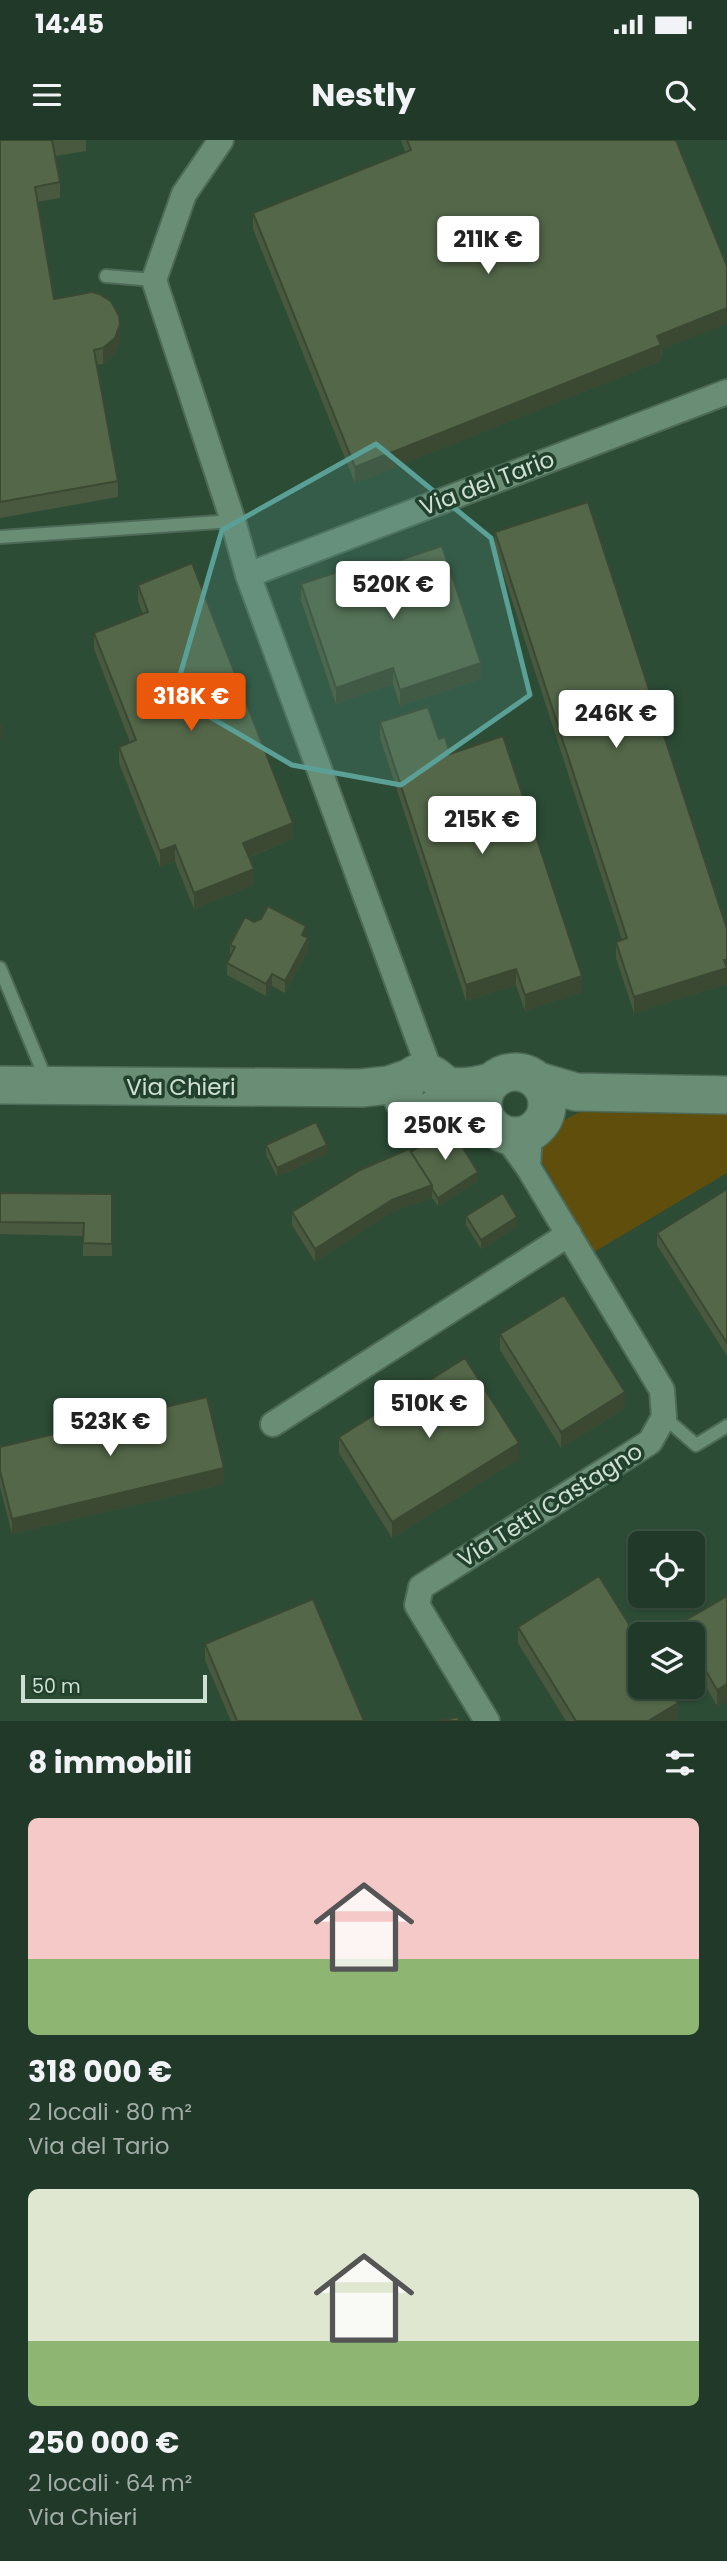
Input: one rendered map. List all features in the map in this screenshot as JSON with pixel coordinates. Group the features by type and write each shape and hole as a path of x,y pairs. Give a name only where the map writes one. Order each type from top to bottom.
{"main road":[{"name":"Via Chieri","path":"0,1085 361,1088 419,1077 448,1086 470,1088 525,1114 727,1095"}],"street":[{"path":"221,140 184,194 155,280 233,520 248,575 419,1077"},
{"name":"Via del Tario","path":"248,575 727,392"},
{"path":"525,1114 569,1234 662,1390 664,1417"},
{"path":"274,1424 569,1234"},
{"name":"Via Tetti Castagno","path":"487,1721 417,1605 421,1587 650,1442 664,1417"}],"lane":[{"path":"106,276 155,280"},
{"path":"0,537 233,520"},
{"path":"0,968 48,1086"},
{"path":"664,1417 696,1445 727,1426"}],"highlighted area":[{"path":"376,444 491,538 530,695 401,785 292,765 174,696 222,530"}],"shaded area":[{"path":"580,1112 727,1114 727,1173 594,1252 541,1160 538,1142 552,1126"}],"building":[{"path":"0,140 52,140 60,182 35,187 54,299 92,292 99,294 111,301 120,324 115,338 103,348 94,350 118,481 0,502"},
{"path":"407,140 676,140 727,266 727,308 657,336 661,345 355,467 253,213 411,150"},
{"path":"588,502 727,929 727,960 724,960 727,968 634,997 616,942 627,938 495,532"},
{"path":"442,546 481,663 400,690 393,668 336,688 301,584 352,567 355,575"},
{"path":"192,563 293,823 243,843 254,869 194,893 175,845 160,851 119,747 136,740 94,633 148,612 138,585"},
{"path":"428,707 439,739 445,737 450,754 503,736 582,976 525,995 516,969 466,985 380,722"},
{"path":"268,906 306,926 302,935 308,938 285,981 272,974 266,984 227,963 235,947 230,945 245,917 254,922 261,919"},
{"path":"316,1122 327,1145 277,1168 266,1145"},
{"path":"450,1127 478,1172 438,1198 411,1152"},
{"path":"409,1149 432,1185 392,1200 315,1249 292,1212 360,1170"},
{"path":"727,1189 727,1343 657,1233"},
{"path":"0,1193 112,1194 112,1244 83,1243 84,1223 0,1222"},
{"path":"503,1193 517,1217 481,1240 466,1216"},
{"path":"564,1295 625,1392 561,1432 500,1334"},
{"path":"465,1358 519,1443 392,1522 339,1437"},
{"path":"207,1397 224,1468 12,1519 0,1471 0,1447"},
{"path":"599,1576 628,1623 628,1699 676,1699 678,1703 648,1721 576,1721 518,1627"},
{"path":"727,1596 727,1684 717,1690 705,1669 705,1622 682,1622"},
{"path":"313,1599 364,1721 237,1721 205,1644"},
{"path":"458,1717 459,1721 439,1721"}]}
